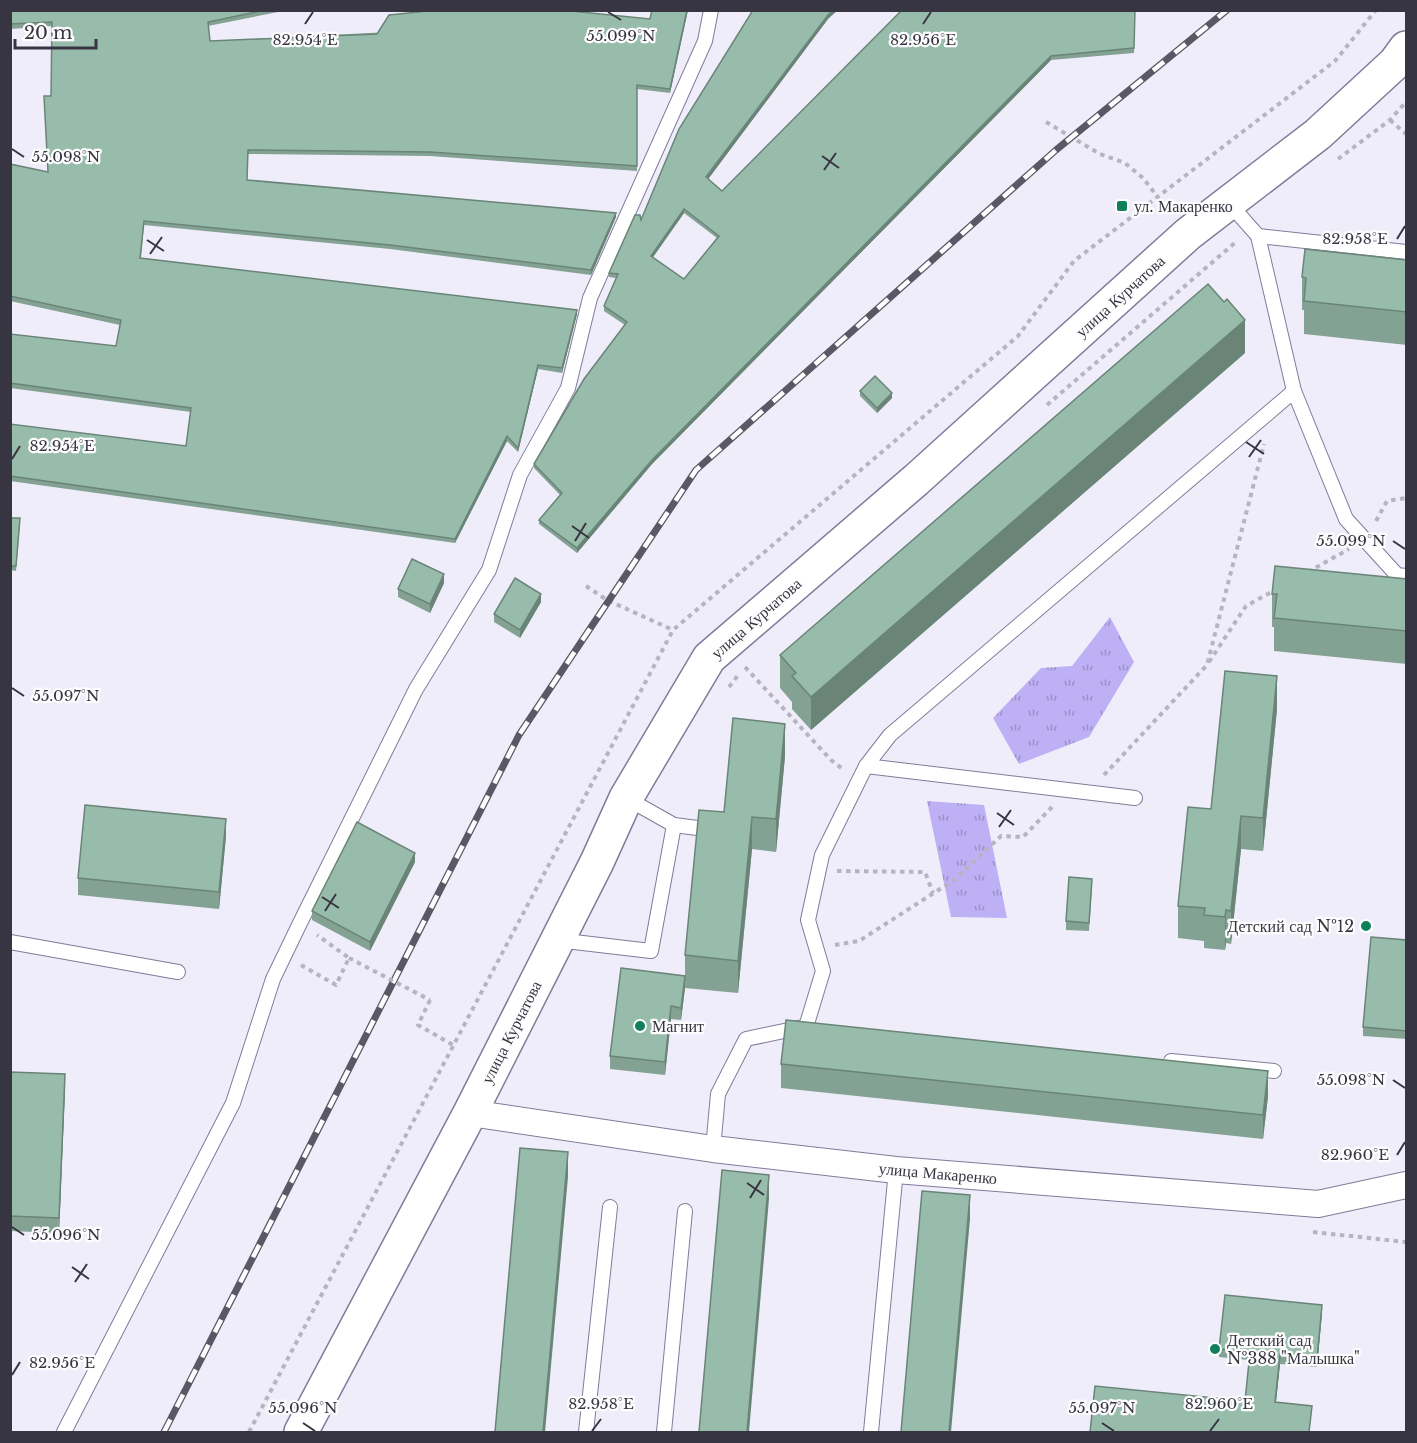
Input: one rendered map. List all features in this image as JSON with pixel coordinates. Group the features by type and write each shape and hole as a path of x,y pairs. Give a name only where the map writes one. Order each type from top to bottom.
{"main road":[{"name":"улица Курчатова","path":"301,1432 470,1113 626,798 709,658 916,480 1188,234 1318,134 1395,63 1407,48"}],"street":[{"name":"улица Макаренко","path":"470,1113 713,1149 896,1170 1318,1204 1407,1185"}],"lane":[{"path":"64,1432 233,1103 273,979 300,923 416,689 489,570 520,476 568,388 590,298 705,41 711,10"},
{"path":"1229,203 1254,232 1294,392 1346,519 1397,576 1407,576"},
{"path":"1254,232 1407,252"},
{"path":"713,1149 718,1094 746,1039 811,1027 823,971 808,920 822,855 866,766 893,730 1294,392"},
{"path":"866,766 1135,798"},
{"path":"626,798 674,825 713,830"},
{"path":"557,940 651,951 674,825"},
{"path":"10,942 178,972"},
{"path":"1159,1060 1274,1071"},
{"path":"871,1432 896,1170"},
{"path":"586,1432 609,1207"},
{"path":"664,1432 685,1210"}],"path":[{"path":"1046,122 1100,154 1125,163 1143,178 1156,196 1335,62 1376,10"},
{"path":"1334,162 1390,120 1407,102"},
{"path":"1390,120 1407,134"},
{"path":"1042,410 1254,232"},
{"path":"1207,665 1272,410"},
{"path":"1306,573 1365,540 1387,501 1407,498"},
{"path":"586,586 607,600 673,630"},
{"path":"1090,792 1207,665 1246,606 1276,590"},
{"path":"726,691 752,660"},
{"path":"745,667 831,760 858,781"},
{"path":"816,948 859,941 954,880 1001,836 1023,837 1069,789"},
{"path":"818,871 924,872 933,893"},
{"path":"300,923 349,958 430,1000 418,1025 453,1045"},
{"path":"284,956 336,985 349,958"}],"green space":[{"path":"1110,617 1134,662 1089,737 1019,764 993,718 1041,668 1072,666"},
{"path":"927,801 984,805 1007,918 951,917"}],"building":[{"path":"10,10 265,10 208,22 210,41 377,34 389,15 438,10 561,10 650,19 652,10 687,10 670,89 637,85 637,166 430,152 248,150 247,180 616,213 591,270 390,245 144,221 140,258 577,310 562,368 538,365 518,448 507,436 455,539 10,476 10,424 186,446 191,408 10,383 10,334 116,346 121,320 10,296 10,164 48,172 44,96 51,96 52,22 10,24"},
{"path":"753,10 833,10 706,177 722,191 902,10 1135,10 1134,48 1051,56 652,460 577,548 539,520 562,493 534,464 584,379 627,322 604,306 618,274 609,273 635,215 640,215 641,220 679,129","holes":["684,209 719,236 684,279 651,256"]},
{"path":"1305,249 1407,260 1407,312 1304,301 1306,278 1302,277"},
{"path":"1208,284 1224,302 1227,299 1245,320 811,697 792,676 796,673 780,655"},
{"path":"875,376 892,393 877,408 860,391"},
{"path":"10,518 20,518 16,566 10,566"},
{"path":"412,559 444,574 430,604 398,589"},
{"path":"1275,566 1407,579 1407,631 1274,618 1277,594 1272,594"},
{"path":"515,578 541,594 520,630 494,614"},
{"path":"1225,671 1277,676 1263,818 1241,816 1231,911 1226,910 1225,917 1204,915 1205,908 1178,906 1188,807 1211,809"},
{"path":"733,718 785,724 776,819 752,817 738,961 685,955 699,810 724,812"},
{"path":"85,805 226,819 219,892 78,878"},
{"path":"357,822 415,853 370,942 312,911"},
{"path":"1069,877 1092,879 1089,923 1066,921"},
{"path":"1371,937 1407,940 1407,1031 1363,1027"},
{"path":"621,968 685,976 681,1008 671,1006 665,1062 610,1056"},
{"path":"786,1020 1268,1071 1263,1115 781,1064"},
{"path":"10,1072 65,1074 59,1218 10,1216"},
{"path":"520,1148 568,1152 543,1432 495,1432"},
{"path":"722,1170 769,1175 747,1432 699,1432"},
{"path":"922,1191 970,1195 949,1432 901,1432"},
{"path":"1225,1295 1322,1305 1317,1359 1280,1355 1275,1402 1312,1406 1309,1432 1090,1432 1095,1386 1245,1401 1250,1352 1219,1349"}],"railway":[{"path":"164,1432 519,735 696,470 1056,150 1227,10"}],"place":[{"name":"ул. Макаренко","path":"1122,206"},
{"name":"Детский сад №12","path":"1366,926"},
{"name":"Магнит","path":"640,1026"},
{"name":"Детский сад №388 \"Малышка\"","path":"1215,1349"}]}
